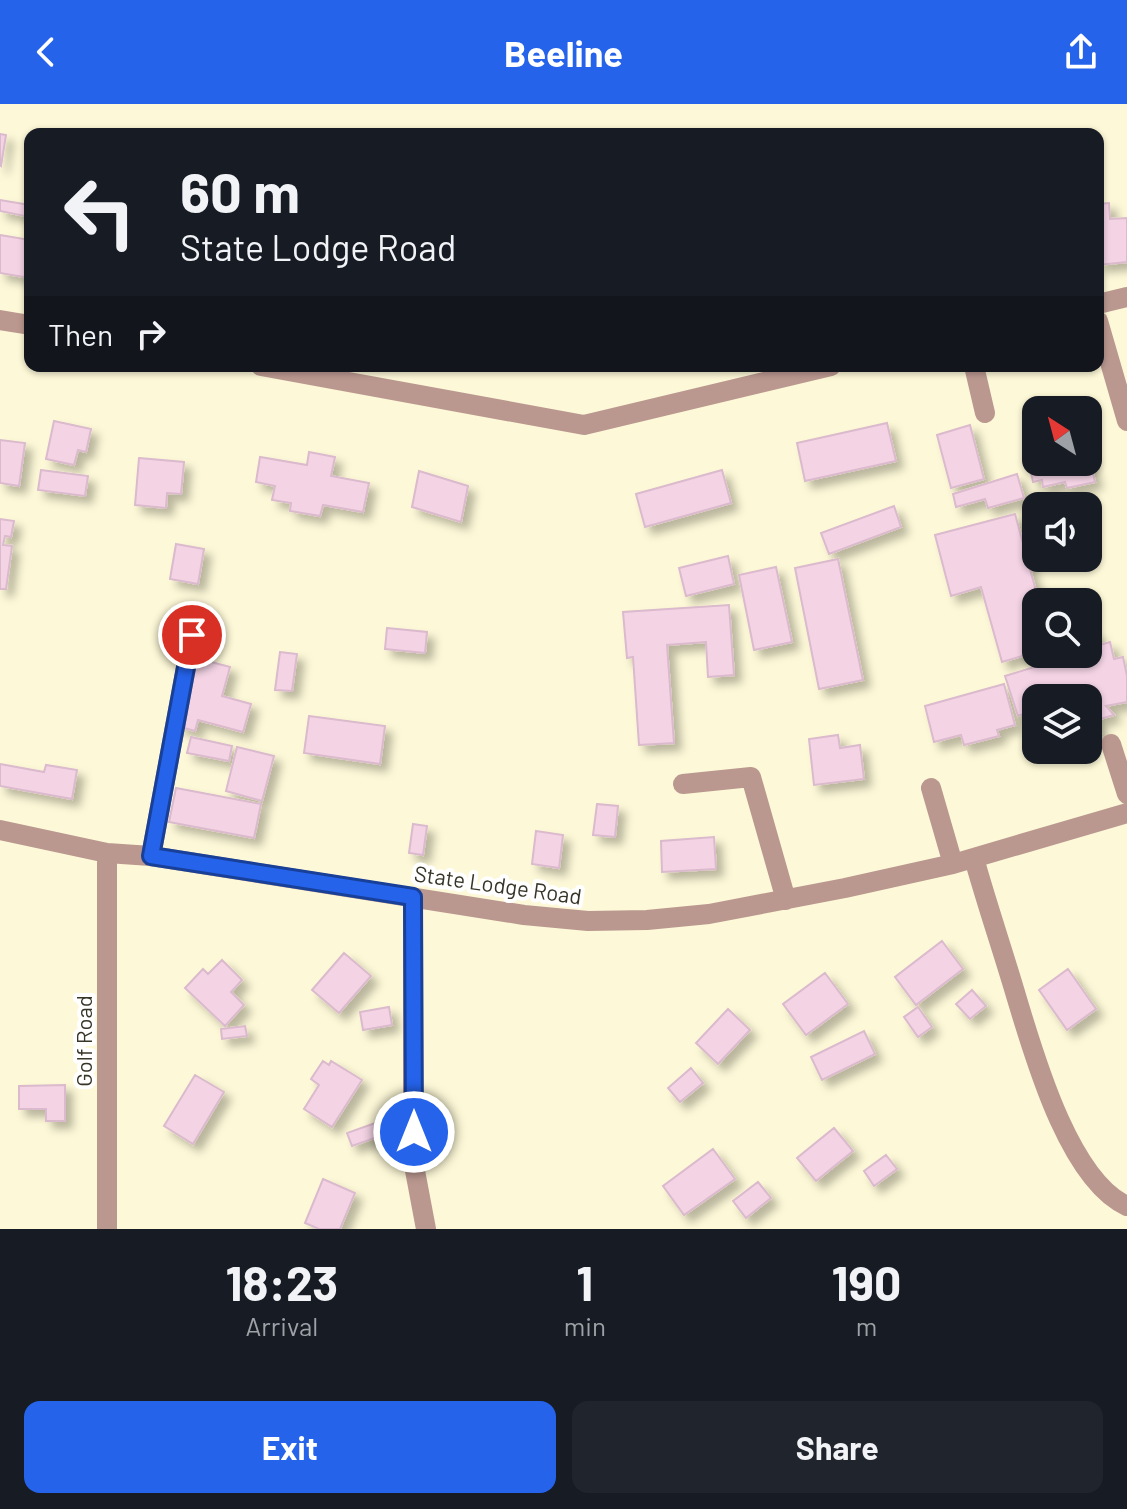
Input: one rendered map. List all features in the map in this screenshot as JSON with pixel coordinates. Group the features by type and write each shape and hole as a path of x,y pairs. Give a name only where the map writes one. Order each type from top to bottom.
{"street":[{"path":"1104,303 1127,297"},
{"path":"0,320 24,324"},
{"path":"1104,342 1127,421"},
{"path":"294,372 584,425 806,372"},
{"path":"975,372 985,413"},
{"path":"151,856 192,635"},
{"path":"1111,744 1127,794"},
{"path":"683,784 751,777 786,900"},
{"path":"931,788 953,864"},
{"name":"State Lodge Road","path":"0,830 107,853 151,856 524,915 588,921 709,914 786,900 953,864 1127,813"},
{"name":"Golf Road","path":"107,853 107,1229"},
{"path":"974,858 1028,1042 1054,1109 1068,1138 1101,1185 1127,1206"},
{"path":"413,897 413,1160 426,1229"}],"building":[{"path":"0,134 6,135 1,166 0,165"},
{"path":"0,200 24,204 24,216 0,211"},
{"path":"1104,203 1109,203 1110,219 1127,218 1127,262 1104,264"},
{"path":"0,235 24,239 24,277 0,273"},
{"path":"54,421 91,429 86,452 78,450 74,465 46,459"},
{"path":"887,423 896,461 805,481 797,443"},
{"path":"970,425 984,479 951,488 937,435"},
{"path":"0,440 25,443 19,486 0,483"},
{"path":"309,452 335,457 331,476 369,483 363,512 323,505 320,516 290,511 291,503 272,500 275,486 256,482 260,457 307,465"},
{"path":"139,458 184,462 181,494 167,493 166,508 135,505"},
{"path":"41,470 88,476 85,496 38,490"},
{"path":"722,470 731,503 645,527 636,494"},
{"path":"419,471 468,486 461,522 412,507"},
{"path":"1017,474 1022,492 1022,499 988,508 985,499 956,507 953,494"},
{"path":"1032,476 1094,476 1095,482 1067,488 1065,482 1043,487 1042,480 1033,482"},
{"path":"894,506 901,527 829,554 821,533"},
{"path":"1015,514 1022,540 1022,572 1031,572 1035,588 1022,588 1022,656 1002,662 981,587 951,596 935,535"},
{"path":"0,519 14,521 11,537 5,536 3,545 12,546 6,589 0,589"},
{"path":"176,544 204,549 198,584 170,579"},
{"path":"728,556 734,584 686,596 679,568"},
{"path":"838,559 863,680 819,689 795,568"},
{"path":"776,567 792,642 754,650 739,575"},
{"path":"729,605 734,675 708,677 706,642 667,645 674,743 639,745 633,657 627,658 623,612"},
{"path":"387,628 427,632 425,653 385,649"},
{"path":"1110,642 1114,659 1123,657 1127,702 1106,706 1114,715 1102,719 1102,684 1022,684 1022,715 1018,716 1005,676 1031,668 1102,668 1102,644"},
{"path":"280,652 297,654 292,691 275,690"},
{"path":"196,658 230,667 222,696 251,704 243,732 198,720 195,731 177,726"},
{"path":"1004,684 1015,725 997,730 999,736 964,745 961,735 934,742 925,706"},
{"path":"309,716 385,726 380,764 304,753"},
{"path":"838,735 840,748 860,745 864,779 814,785 809,739"},
{"path":"191,737 232,746 229,761 187,753"},
{"path":"237,747 274,756 262,801 226,791"},
{"path":"0,764 44,772 46,765 77,770 72,799 0,786"},
{"path":"176,788 261,804 254,838 169,822"},
{"path":"597,804 618,806 615,837 593,835"},
{"path":"413,824 427,826 423,855 409,853"},
{"path":"536,831 563,835 559,868 532,864"},
{"path":"714,837 716,869 662,872 661,841"},
{"path":"942,941 963,969 916,1005 895,977"},
{"path":"344,953 371,976 339,1013 312,990"},
{"path":"222,960 242,980 231,992 244,1005 225,1026 185,988 203,969 208,974"},
{"path":"1068,969 1096,1009 1067,1030 1039,990"},
{"path":"825,973 848,1004 806,1035 783,1004"},
{"path":"972,990 986,1006 970,1019 956,1004"},
{"path":"389,1007 392,1025 363,1030 360,1012"},
{"path":"918,1007 932,1027 918,1037 904,1017"},
{"path":"728,1009 750,1030 718,1064 696,1043"},
{"path":"245,1026 247,1036 222,1039 221,1029"},
{"path":"864,1031 875,1054 822,1080 811,1057"},
{"path":"323,1061 329,1065 331,1061 362,1080 332,1127 304,1109 319,1085 311,1079"},
{"path":"691,1068 703,1083 680,1102 668,1088"},
{"path":"195,1075 224,1092 193,1144 164,1126"},
{"path":"65,1085 65,1121 46,1121 46,1109 19,1109 19,1086"},
{"path":"378,1122 383,1135 352,1146 347,1133"},
{"path":"834,1128 853,1151 816,1181 797,1158"},
{"path":"713,1149 735,1179 684,1215 663,1186"},
{"path":"886,1155 897,1169 874,1186 864,1171"},
{"path":"323,1179 355,1193 340,1229 319,1229 305,1223"},
{"path":"758,1182 771,1198 746,1218 733,1201"}],"route":[{"path":"192,635 151,856 413,897 414,1132"}]}
